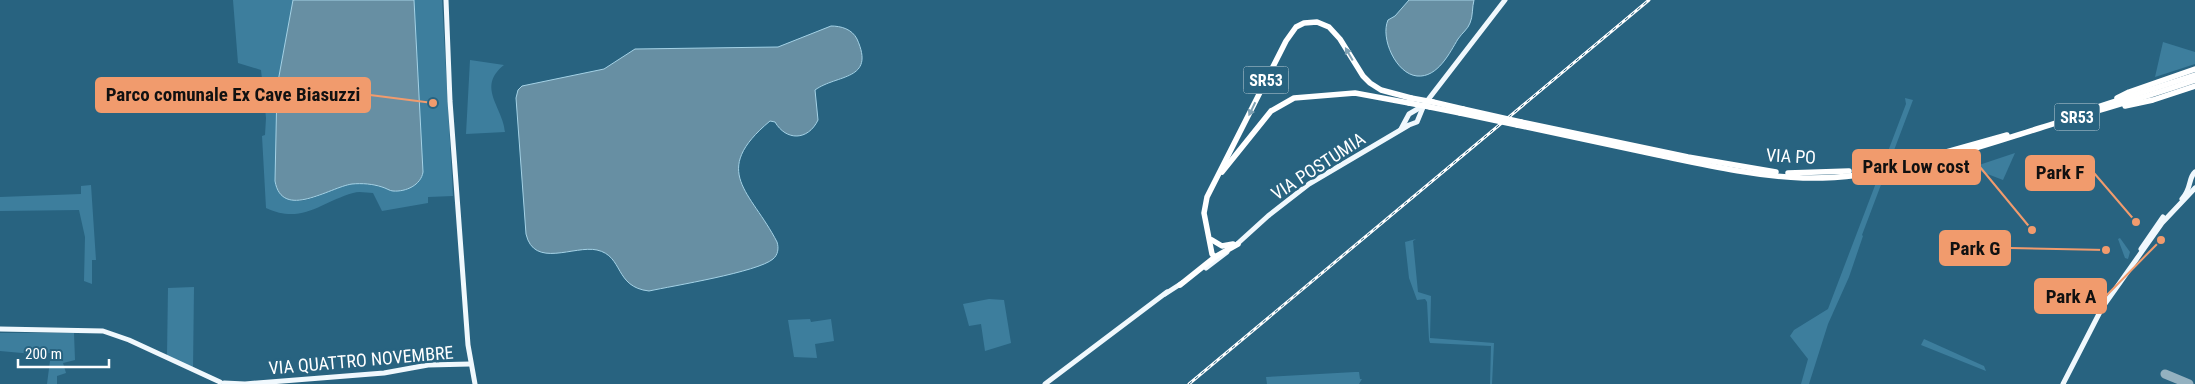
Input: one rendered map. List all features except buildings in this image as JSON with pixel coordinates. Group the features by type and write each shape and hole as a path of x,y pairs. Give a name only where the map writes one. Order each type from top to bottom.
{"highway":[{"name":"VIA PO","path":"1211,242 1204,213 1210,190 1283,47 1296,28 1311,22 1322,23 1329,27 1340,39 1363,76 1381,90 1410,100 1519,124 1725,164 1784,172 1823,173 1853,171 1908,163 2195,80"},
{"path":"2104,107 2129,92 2195,69"},
{"name":"VIA PO","path":"2104,107 2195,75"},
{"path":"2104,107 2153,100 2195,86"},
{"name":"VIA PO","path":"1211,242 1206,212 1212,189 1220,174 1277,106 1294,98 1349,92 1410,100"},
{"path":"1197,270 1207,259 1211,242 1220,246 1235,244"},
{"name":"SR53","path":"1211,242 1212,254 1215,257"},
{"path":"1180,285 1215,257 1235,244"}],"main road":[{"path":"446,0 450,101 470,364 475,384"},
{"path":"1407,117 1408,121 1412,124 1417,122 1505,0"},
{"path":"1399,132 1412,112 1429,105"},
{"path":"1412,112 1419,117"},
{"name":"VIA POSTUMIA","path":"1165,294 1235,244 1316,180 1412,124"},
{"path":"2063,384 2096,318 2140,254 2142,245 2159,221 2194,185 2191,175 2195,172"},
{"name":"VIA POSTUMIA","path":"1046,384 1215,257"},
{"name":"VIA QUATTRO NOVEMBRE","path":"0,329 103,331 129,340 222,383 255,383 384,373 428,365 470,364"}],"shaded area":[{"path":"233,0 293,0 277,87 275,181 281,195 289,200 298,201 307,200 351,184 373,185 393,191 422,176 414,0 442,0 453,196 428,197 428,203 382,211 373,193 360,192 301,213 279,213 266,208 262,136 265,135 266,118 261,70 238,63"},
{"path":"293,0 414,0 423,172 422,177 412,187 393,191 371,184 352,184 308,199 297,200 287,199 279,193 275,181 277,87"},
{"path":"1409,0 1474,0 1472,18 1468,27 1437,69 1424,76 1409,74 1402,69 1392,54 1386,36 1388,20 1395,16"},
{"path":"831,26 846,29 857,39 862,53 862,62 858,69 815,90 818,120 809,132 797,136 791,135 785,133 775,122 770,121 752,139 742,154 739,168 741,182 747,195 777,242 778,251 773,259 751,269 733,274 649,291 630,284 624,278 612,258 606,253 588,249 546,253 537,251 530,245 526,234 516,98 518,90 522,86 604,69 635,49 778,47"},
{"path":"2163,42 2195,52 2195,64 2155,77"},
{"path":"470,60 504,65 496,73 491,89 505,132 466,134"},
{"path":"1905,98 1913,100 1862,235 1849,277 1828,324 1809,384 1801,384 1808,359 1790,336 1794,330 1828,309 1906,104"},
{"path":"2015,153 2003,180 1972,168 1973,167"},
{"path":"91,185 96,260 92,260 92,284 84,281 85,237 79,210 0,211 0,197 81,194 81,186"},
{"path":"2120,238 2130,252 2128,259 2125,258 2118,239"},
{"path":"1416,239 1413,241 1418,292 1431,296 1430,338 1494,343 1492,384 1490,384 1491,346 1430,343 1427,302 1425,299 1417,300 1409,278 1405,242"},
{"path":"194,287 193,368 167,356 168,288"},
{"path":"989,299 1004,300 1011,343 985,351 981,324 969,326 963,304"},
{"path":"810,319 811,322 831,319 834,341 815,344 817,358 794,357 788,320"},
{"path":"0,333 74,333 75,360 63,363 66,373 57,376 57,384 47,384 51,353 33,354 0,351"},
{"path":"1924,339 1984,366 1986,371 1921,345"},
{"path":"1359,372 1360,379 1362,379 1359,384 1267,384 1266,377"}],"taxiway":[{"path":"2165,374 2189,384"}],"railway":[{"path":"1189,384 1649,0"}],"place":[{"name":"Parco comunale Ex Cave Biasuzzi","path":"433,103"},
{"name":"Park F","path":"2136,222"},
{"name":"Park Low cost","path":"2032,230"},
{"name":"Park A","path":"2161,240"},
{"name":"Park G","path":"2106,250"}]}
